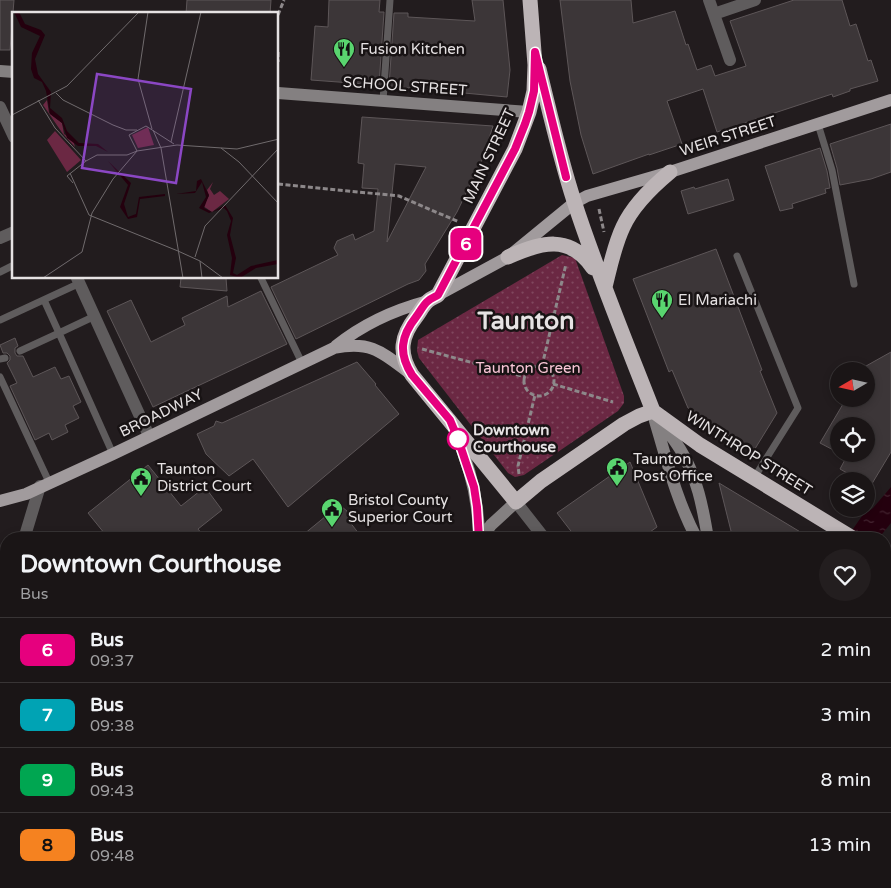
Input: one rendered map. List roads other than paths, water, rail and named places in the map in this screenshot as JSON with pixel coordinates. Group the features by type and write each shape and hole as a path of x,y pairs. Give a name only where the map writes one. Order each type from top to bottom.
{"highway":[{"name":"MAIN STREET","path":"433,298 473,229 515,149 529,112 535,78 535,52 530,0"},
{"name":"MAIN STREET","path":"535,52 574,203"},
{"path":"529,112 536,116 547,128 563,161"},
{"path":"605,287 618,240 627,220 646,194 670,172"},
{"path":"433,298 410,325 404,336 402,349 404,362 412,375 516,502 541,481 624,424 652,411 574,203"},
{"path":"508,257 528,248 538,246 557,244 571,247 584,256 605,287"},
{"name":"WINTHROP STREET","path":"652,411 700,445 843,532"}],"main road":[{"name":"SCHOOL STREET","path":"279,93 529,112"},
{"name":"WEIR STREET","path":"574,203 587,196 670,172 891,100"},
{"path":"433,298 508,257 574,203"},
{"name":"BROADWAY","path":"0,501 26,494 44,484 113,454 334,348 365,325 411,305 433,298"},
{"name":"BROADWAY","path":"334,348 350,345 372,348 412,375"},
{"path":"652,411 675,490 694,532"},
{"path":"652,411 681,450 688,464 698,489 707,532"},
{"path":"450,420 474,487 479,532"},
{"path":"486,532 516,502"}],"street":[{"path":"709,0 730,60"},
{"path":"714,14 755,0"},
{"path":"0,107 12,133"},
{"path":"0,238 12,233"},
{"path":"79,280 150,436"},
{"path":"27,532 44,484"},
{"path":"516,502 540,532"}],"lane":[{"path":"383,101 390,0"},
{"path":"818,124 832,170 854,284"},
{"path":"737,256 798,408 754,478"},
{"path":"0,272 12,266"},
{"path":"262,279 302,363"},
{"path":"0,320 44,300 79,280"},
{"path":"44,300 113,454"},
{"path":"20,351 60,334 95,316"},
{"path":"0,376 44,484"}],"water":[{"path":"891,487 891,523 884,532 851,532 861,517 875,517 875,506"}],"place":[{"name":"Fusion Kitchen","path":"344,68"},
{"name":"El Mariachi","path":"662,319"},
{"name":"Downtown Courthouse","path":"458,439"},
{"name":"Taunton Post Office","path":"617,487"},
{"name":"Taunton District Court","path":"141,497"},
{"name":"Bristol County Superior Court","path":"332,528"}],"district":[{"name":"Taunton","path":"526,320"}],"park label":[{"name":"Taunton Green","path":"528,368"}]}
